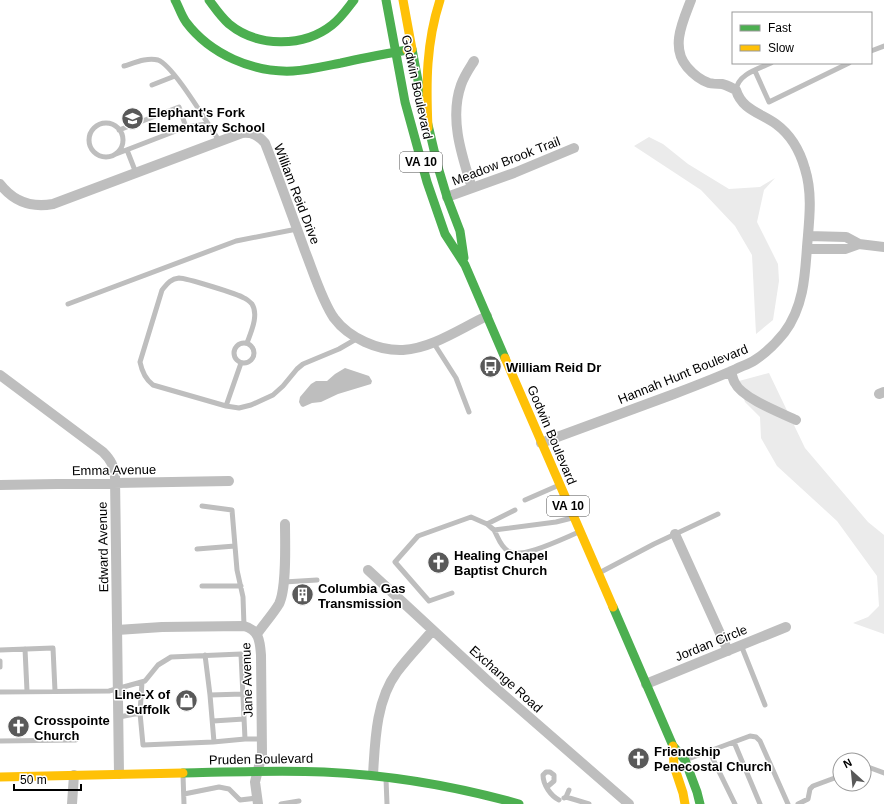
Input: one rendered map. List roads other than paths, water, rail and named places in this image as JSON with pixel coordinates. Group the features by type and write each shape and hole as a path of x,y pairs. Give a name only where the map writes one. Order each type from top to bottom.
{"main road":[{"path":"175,0 187,24 200,37 224,55 249,65 280,71 304,70 412,49"},
{"path":"209,0 226,22 243,33 269,41 282,42 307,38 320,33 343,15 354,0"},
{"name":"Godwin Boulevard","path":"386,0 405,102 426,182 445,234 465,265 673,746 685,760 700,804"},
{"name":"Godwin Boulevard","path":"403,0 428,128 447,197 460,231 465,265"},
{"path":"428,128 426,79 427,49 440,0"},
{"name":"Godwin Boulevard","path":"673,746 674,766 685,804"},
{"name":"VA 10","path":"685,760 694,771 709,804"},
{"name":"Pruden Boulevard","path":"0,777 219,772 334,772 386,776 439,785 519,804"}],"street":[{"path":"690,0 680,31 678,49 683,63 696,76 708,82 722,84 736,90"},
{"path":"472,188 462,155 458,135 456,110 461,85 474,61"},
{"name":"Hannah Hunt Boulevard","path":"541,443 706,382 754,361 765,353 784,333 793,319 803,291 806,274 810,200 806,169 794,143 785,132 776,124 751,111 744,104 736,90"},
{"name":"William Reid Drive","path":"0,184 12,196 21,202 43,206 53,204 137,174 242,133 248,133 260,138 265,143 328,307 334,318 342,327 358,338 374,345 388,349 404,350 433,342 487,316"},
{"name":"Meadow Brook Trail","path":"447,197 514,173 574,148"},
{"path":"808,236 846,237 858,244 884,247"},
{"path":"807,249 845,249 858,244"},
{"path":"731,371 735,384 742,392 759,403 796,420"},
{"name":"Edward Avenue","path":"0,375 103,452 114,466 119,689 119,774"},
{"name":"Emma Avenue","path":"0,485 229,481"},
{"name":"Jane Avenue","path":"257,801 254,782 261,763 262,739 261,655 260,642 257,634 279,604 282,595 284,582 285,524"},
{"path":"675,534 728,651"},
{"name":"Exchange Road","path":"368,570 490,683 629,804"},
{"path":"117,630 170,627 244,626 253,630 257,634"},
{"name":"Jordan Circle","path":"646,684 786,627"},
{"path":"373,775 375,748 384,697 397,672 433,630"},
{"path":"72,804 74,775"}],"lane":[{"path":"872,51 883,46"},
{"path":"124,66 149,59 159,60 170,69 220,142"},
{"path":"736,90 740,79 769,64"},
{"path":"755,71 770,102 847,64"},
{"path":"152,85 175,76"},
{"path":"119,130 179,108 186,127"},
{"path":"116,154 120,150 123,140 119,130 111,124 100,124 92,131 89,141 92,151 96,155 106,158 186,127 207,124"},
{"path":"127,150 137,174"},
{"path":"68,304 236,241 297,228"},
{"path":"247,343 254,322 255,312 251,304 244,298 190,280 179,278 170,281 162,290 140,362 141,370 147,380 153,385 226,406 239,408 251,405 273,395 303,364 339,349 358,338"},
{"path":"433,342 456,378 469,412"},
{"path":"240,343 247,343 252,347 254,356 250,361 240,363 234,355 235,348 240,343"},
{"path":"226,406 240,363"},
{"path":"525,500 559,485"},
{"path":"202,506 232,510 237,570 243,597 244,626"},
{"path":"487,524 515,510"},
{"path":"598,574 675,534 718,514"},
{"path":"452,593 429,601 395,562 418,536 471,516 487,524 494,530 502,545 507,550 512,553 521,554 530,552 580,532"},
{"path":"494,530 556,522 574,518"},
{"path":"197,549 235,546"},
{"path":"284,582 316,580"},
{"path":"202,586 241,586"},
{"path":"741,645 765,705"},
{"path":"0,650 53,648 55,691"},
{"path":"25,649 27,691"},
{"path":"0,692 109,691 146,681 158,665 171,657 241,654 245,739"},
{"path":"205,655 214,742"},
{"path":"0,660 0,667"},
{"path":"142,682 140,713 143,745 262,739"},
{"path":"210,695 243,694"},
{"path":"119,716 140,713"},
{"path":"213,721 244,719"},
{"path":"685,760 750,736 756,737 760,741 788,804"},
{"path":"0,741 76,740"},
{"path":"734,742 760,804"},
{"path":"709,751 735,804"},
{"path":"872,768 884,773"},
{"path":"219,772 219,787"},
{"path":"182,773 184,804"},
{"path":"386,776 387,804"},
{"path":"798,804 808,799 810,789 813,786 832,779"},
{"path":"184,794 219,787 229,789 240,802 257,801"},
{"path":"547,787 553,797 559,802 566,797 569,790"},
{"path":"566,797 589,804"},
{"path":"281,804 299,801"}],"place":[{"name":"Elephant's Fork Elementary School","path":"133,119"},
{"name":"William Reid Dr","path":"491,367"},
{"name":"Healing Chapel Baptist Church","path":"439,562"},
{"name":"Columbia Gas Transmission","path":"303,595"},
{"name":"Line-X of Suffolk","path":"186,701"},
{"name":"Crosspointe Church","path":"19,727"},
{"name":"Friendship Penecostal Church","path":"639,758"}]}
